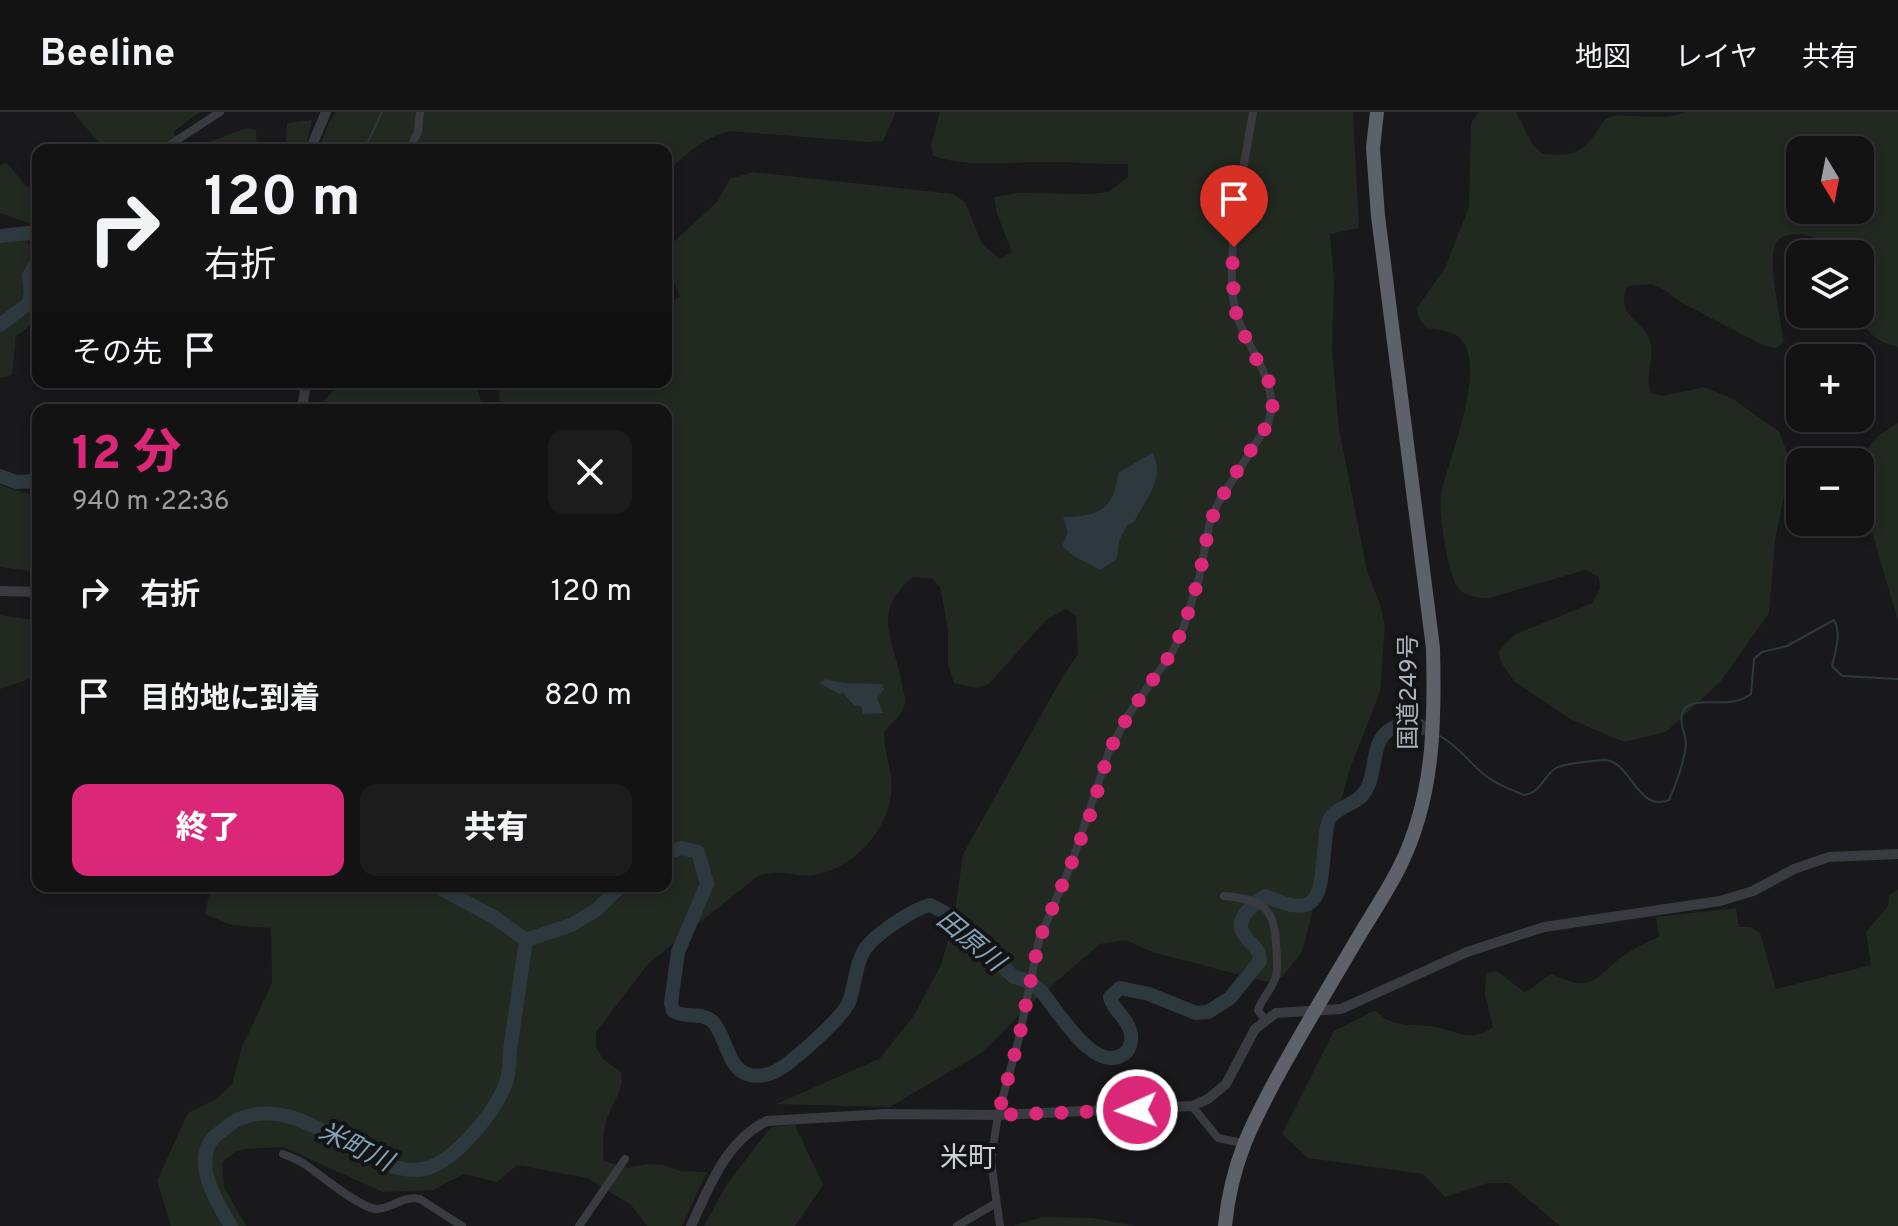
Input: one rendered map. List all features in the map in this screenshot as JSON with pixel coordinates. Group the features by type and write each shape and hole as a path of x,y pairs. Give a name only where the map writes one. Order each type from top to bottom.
{"highway":[{"name":"国道249号","path":"1225,1226 1242,1143 1314,1011 1399,868 1423,801 1432,755 1433,648 1378,216 1373,148 1377,112"}],"street":[{"path":"171,144 220,112"},
{"path":"313,144 326,112"},
{"path":"412,144 418,132 420,112"},
{"path":"1000,1226 991,1161 998,1115 1019,1038 1039,940 1092,810 1109,751 1129,714 1173,651 1199,578 1210,522 1228,485 1268,424 1273,409 1269,382 1248,344 1235,310 1232,285 1236,228 1253,112"},
{"path":"0,591 32,592"},
{"path":"691,1226 722,1161 751,1130 767,1121 886,1114 998,1115 1192,1106 1208,1099 1226,1084 1255,1029 1276,1013 1341,1009 1467,952 1544,927 1720,901 1753,891 1794,869 1829,857 1898,854"},
{"path":"1224,896 1248,898 1268,908 1276,925 1276,979 1261,1000 1258,1010 1265,1020"},
{"path":"1192,1106 1218,1138 1242,1143"},
{"path":"283,1154 305,1164 332,1186 372,1208 413,1197 462,1226"},
{"path":"579,1226 625,1159"},
{"path":"957,1226 996,1203"}],"shaded area":[{"path":"73,112 200,112 173,132 180,144 100,144"},
{"path":"336,112 896,112 883,141 731,131 704,142 672,168 672,144 320,144"},
{"path":"940,112 1353,112 1359,228 1330,234 1334,280 1332,351 1339,429 1367,571 1385,627 1380,692 1349,771 1302,952 1282,977 1267,982 1152,952 1126,940 1100,944 1026,1008 983,1052 890,1107 776,1104 879,1059 913,1017 941,965 954,919 963,854 1078,654 1076,616 1066,609 1046,620 989,684 977,688 954,683 948,664 948,629 940,587 932,579 913,577 900,590 888,616 905,701 902,712 884,733 891,793 888,809 871,840 845,863 830,871 810,876 780,873 759,875 648,964 596,1032 596,1047 603,1059 621,1072 622,1077 605,1128 604,1161 627,1168 647,1164 664,1165 680,1171 707,1172 682,1226 647,1226 631,1205 587,1178 517,1165 497,1182 464,1174 433,1190 383,1192 283,1147 245,1149 222,1162 224,1187 246,1226 171,1226 157,1181 188,1113 216,1099 232,1084 242,1047 272,983 271,928 231,925 205,914 210,892 672,892 672,404 500,404 499,388 672,388 672,301 680,296 672,279 672,243 717,202 730,179 753,172 953,194 965,202 982,244 1000,259 1012,252 997,214 994,197 1020,193 1108,192 1128,177 1128,164 963,162 933,156 931,145"},
{"path":"1479,112 1516,112 1532,144 1543,154 1561,155 1586,145 1605,120 1616,116 1665,117 1685,112 1898,112 1898,347 1884,342 1866,328 1874,328 1874,240 1816,240 1803,234 1780,238 1773,251 1783,342 1777,348 1765,346 1651,284 1628,286 1624,303 1626,309 1651,343 1651,393 1662,396 1704,387 1733,399 1779,432 1786,450 1786,485 1775,541 1769,613 1721,681 1666,732 1624,742 1570,719 1514,681 1502,664 1498,651 1516,634 1592,603 1600,588 1599,577 1585,570 1485,598 1474,597 1460,590 1452,573 1440,503 1468,393 1468,353 1457,336 1426,328 1417,308 1445,268 1469,207 1471,123"},
{"path":"312,120 306,144 285,144 287,123"},
{"path":"246,128 256,130 257,144 203,144"},
{"path":"6,162 27,187 32,187 32,224 0,213 0,166"},
{"path":"0,236 27,240 32,249 32,324 16,336 12,375 0,378"},
{"path":"336,388 478,388 482,404 321,404"},
{"path":"1898,423 1898,621 1873,536 1874,448 1869,448 1878,436"},
{"path":"1152,453 1156,462 1156,480 1134,522 1127,525 1119,541 1117,559 1100,570 1062,546 1068,532 1063,517 1095,513 1109,503 1118,473"},
{"path":"0,485 32,495 32,571 0,567"},
{"path":"0,615 32,620 32,678 0,689"},
{"path":"826,679 882,684 884,689 877,698 883,713 863,714 861,706 854,705 843,693 839,694 819,683"},
{"path":"1898,890 1898,1226 1560,1226 1509,1183 1488,1183 1445,1197 1423,1174 1308,1158 1282,1134 1334,1031 1375,1010 1382,1017 1398,1023 1431,1026 1466,1035 1479,1034 1493,1027 1485,995 1486,973 1497,971 1524,992 1551,974 1574,982 1589,982 1624,956 1659,936 1656,917 1736,908 1739,927 1750,927 1760,933 1776,989 1871,965 1866,932 1888,906 1889,895"},
{"path":"795,1125 823,1185 795,1226 704,1226 727,1184 771,1127"},
{"path":"1043,1217 1092,1218 1136,1226 1013,1226"}],"waterway":[{"path":"367,144 382,112"},
{"name":"米町川","path":"0,236 32,234"},
{"name":"米町川","path":"0,325 28,304 32,271"},
{"name":"米町川","path":"0,476 16,482 32,481"},
{"name":"田原川","path":"1440,736 1489,778 1524,795 1535,791 1556,768 1605,760 1621,768 1642,793 1658,802 1669,800 1682,766 1686,745 1681,722 1684,709 1693,703 1731,702 1751,694 1754,659 1762,652 1787,646 1834,620 1838,637 1832,666 1842,676 1898,679"},
{"name":"田原川","path":"672,851 681,848 698,852 707,884 678,952 671,1003 673,1011 704,1017 713,1022 736,1067 742,1072 756,1076 774,1072 815,1040 849,1002 858,964 869,944 898,921 930,905 944,912 1014,977 1038,988 1088,1047 1099,1055 1111,1058 1125,1053 1131,1040 1127,1024 1110,997 1120,988 1149,994 1196,1013 1208,1012 1230,998 1260,961 1258,952 1241,928 1243,917 1266,896 1299,906 1315,897 1322,874 1329,820 1364,793 1382,737 1402,725 1413,724 1427,729"},
{"name":"米町川","path":"447,892 494,917 526,940"},
{"name":"田原川","path":"526,940 571,925 595,911 615,892"},
{"name":"米町川","path":"231,1226 212,1192 205,1166 210,1142 239,1119 265,1113 291,1117 389,1165 411,1170 433,1166 466,1141 496,1103 507,1079 526,940"}],"district":[{"name":"米町","path":"968,1157"}],"route":[{"path":"1137,1110 998,1115 1019,1038 1039,940 1092,810 1109,751 1129,714 1173,651 1199,578 1210,522 1228,485 1268,424 1273,409 1269,382 1248,344 1235,310 1232,285 1234,247"}]}
